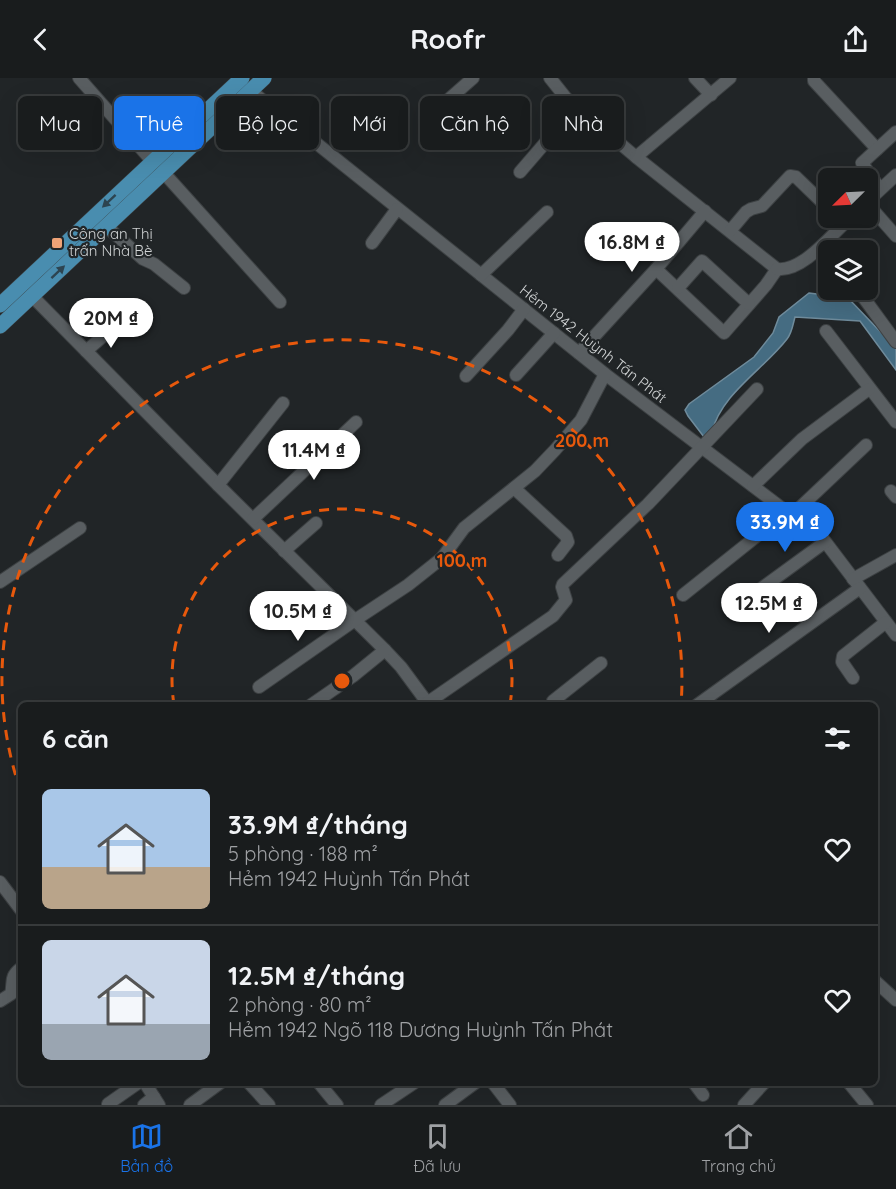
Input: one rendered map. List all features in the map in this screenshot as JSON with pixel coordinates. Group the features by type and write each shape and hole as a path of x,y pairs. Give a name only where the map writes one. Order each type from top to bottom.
{"main road":[{"path":"0,305 152,161 246,84 264,78"},
{"path":"0,326 164,173 246,84"},
{"path":"152,161 164,173"}],"street":[{"path":"79,78 152,161"},
{"path":"453,96 473,78"},
{"path":"550,78 564,96"},
{"path":"694,78 711,94"},
{"path":"636,157 730,78"},
{"path":"814,78 814,81 877,150"},
{"name":"Hẻm 1942 Huỳnh Tấn Phát","path":"246,84 397,209 605,374 790,512 805,514 896,635"},
{"path":"896,132 862,164 880,189 896,175"},
{"path":"520,172 542,146"},
{"path":"624,147 777,269 783,270 795,266 818,252"},
{"path":"164,173 280,302"},
{"path":"730,231 746,212 762,206 790,176 796,177 818,198"},
{"path":"372,243 397,209"},
{"path":"579,353 705,211"},
{"path":"481,275 547,212"},
{"path":"878,215 896,236"},
{"path":"107,227 143,259 154,264 184,288"},
{"path":"678,288 702,261 749,304"},
{"path":"656,268 724,333 777,269"},
{"path":"32,296 385,650 401,667 427,702"},
{"path":"865,300 896,342"},
{"path":"466,376 524,309"},
{"path":"86,351 116,325"},
{"path":"826,331 896,422"},
{"path":"516,375 554,333"},
{"path":"260,687 408,585 442,558 464,528 535,471 581,420 605,374"},
{"path":"431,702 553,616 565,603 563,584 648,504 757,389"},
{"path":"753,486 802,439 869,389"},
{"path":"218,485 283,403"},
{"path":"253,519 356,422"},
{"path":"683,595 790,512 866,445"},
{"path":"514,488 566,536 568,542 558,555"},
{"path":"284,551 316,523"},
{"path":"0,582 80,528"},
{"path":"762,588 825,542"},
{"path":"701,702 896,555"},
{"path":"853,678 842,662 843,656 886,622"},
{"path":"329,700 353,676 385,650"},
{"path":"553,702 601,663"},
{"path":"2,891 18,907"},
{"path":"0,1001 11,994 12,978 18,971"},
{"path":"878,984 896,1000"},
{"path":"108,1104 134,1086"},
{"path":"146,1086 152,1102"},
{"path":"190,1105 216,1086"},
{"path":"252,1086 269,1105"},
{"path":"322,1086 337,1105"},
{"path":"381,1105 410,1086"},
{"path":"445,1105 471,1086"},
{"path":"495,1086 510,1105"},
{"path":"696,1086 704,1095"},
{"path":"744,1105 761,1086"},
{"path":"851,1086 865,1104"}],"water":[{"path":"809,293 818,294 818,300 850,300 896,348 896,370 860,321 795,317 787,339 744,382 724,406 712,432 704,437 685,410 689,404 754,357 773,333 779,317"}],"place":[{"name":"Công an Thị trấn Nhà Bè","path":"57,243"}]}
